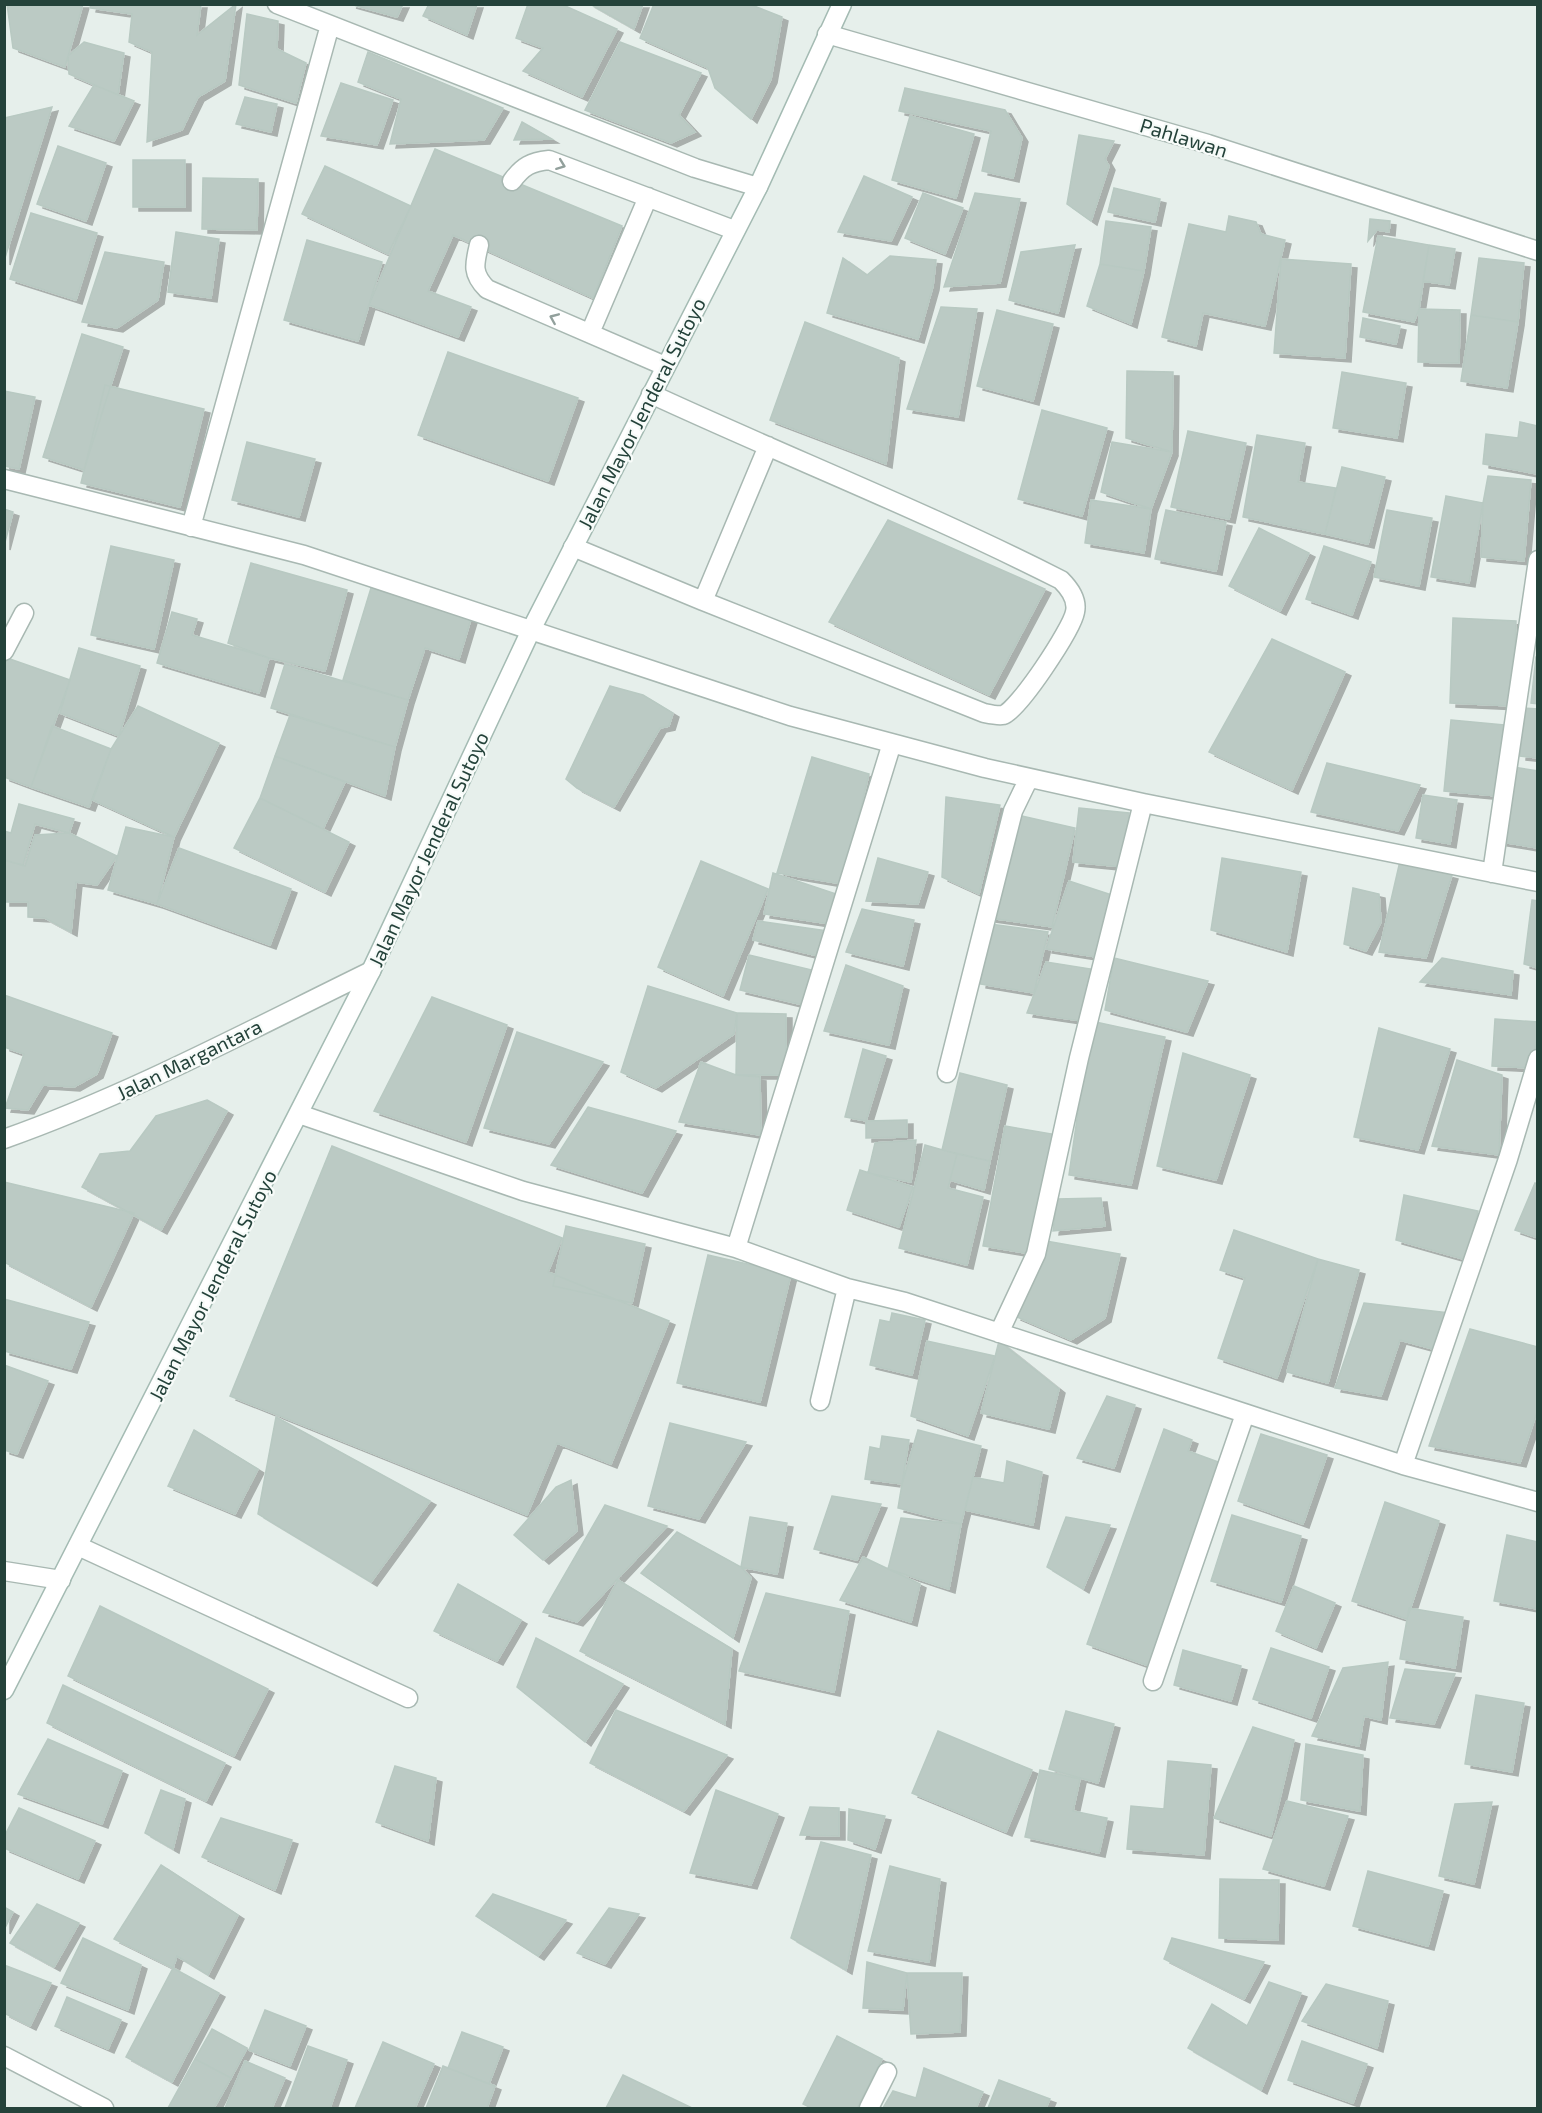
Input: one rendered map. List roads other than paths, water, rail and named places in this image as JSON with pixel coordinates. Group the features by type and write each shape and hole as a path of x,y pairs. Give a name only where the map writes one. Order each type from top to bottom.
{"street":[{"path":"277,4 694,168 758,187"},
{"name":"Jalan Mayor Jenderal Sutoyo","path":"4,1690 300,1114 371,971 532,628 758,187 842,4"},
{"path":"191,527 330,25"},
{"name":"Pahlawan","path":"827,34 1208,144 1538,250"},
{"path":"512,181 521,169 532,162 549,160 734,230"},
{"path":"590,333 648,197"},
{"path":"479,245 473,265 477,278 487,289 665,366"},
{"path":"573,547 984,713 1003,715 1019,704 1070,626 1076,610 1072,591 1061,579 651,394"},
{"path":"704,601 768,446"},
{"path":"4,479 304,555 532,628 790,716 892,743 1029,778 1143,803 1538,882"},
{"path":"1492,873 1538,560"},
{"path":"4,651 24,613"},
{"path":"736,1248 892,743"},
{"path":"947,1073 1013,811 1029,778"},
{"path":"999,1333 1036,1254 1079,1058 1143,803"},
{"name":"Jalan Margantara","path":"4,1139 58,1120 132,1088 371,971"},
{"path":"1402,1465 1508,1159 1538,1059"},
{"path":"300,1114 523,1191 736,1248 847,1288 905,1302 1402,1465 1538,1502"},
{"path":"820,1401 847,1288"},
{"path":"1153,1681 1245,1414"},
{"path":"78,1546 408,1698"},
{"path":"4,1570 60,1580"},
{"path":"4,2056 104,2109"},
{"path":"869,2109 887,2072"}]}
